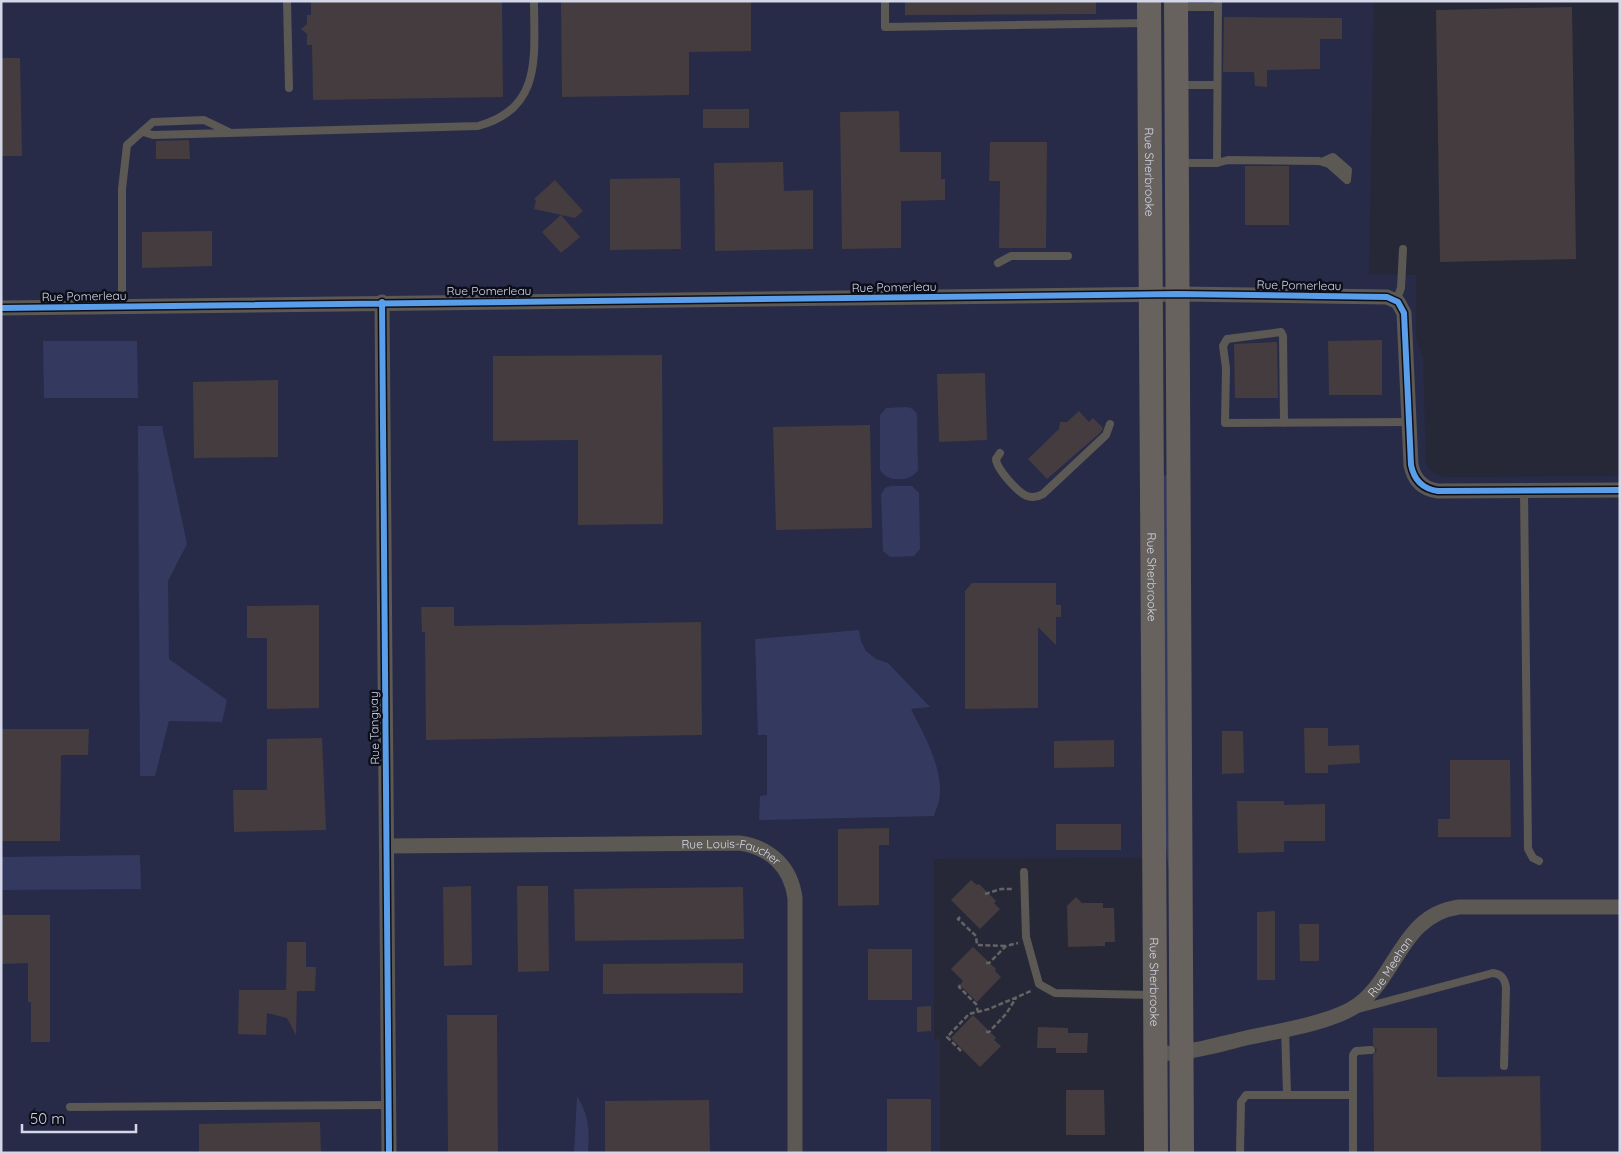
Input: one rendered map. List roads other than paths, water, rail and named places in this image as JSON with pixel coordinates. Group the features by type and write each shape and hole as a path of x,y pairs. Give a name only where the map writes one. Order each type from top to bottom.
{"main road":[{"name":"Rue Sherbrooke","path":"1176,4 1182,1153"},
{"name":"Rue Sherbrooke","path":"1149,12 1157,1053 1156,1153"}],"street":[{"name":"Rue Pomerleau","path":"1,308 1178,294 1387,298 1396,301"},
{"path":"1396,301 1404,313 1408,422 1412,471 1418,481 1427,488 1438,491 1620,490"},
{"name":"Rue Tanguay","path":"382,302 390,1153"},
{"name":"Rue Louis-Faucher","path":"387,846 739,843 761,848 770,853 789,876 795,898 795,1153"},
{"name":"Rue Meehan","path":"1157,1053 1182,1053 1342,1014 1367,996 1419,925 1442,910 1459,907 1620,906"}],"lane":[{"path":"287,1 289,88"},
{"path":"143,132 153,135 478,126 502,117 521,99 532,76 534,1"},
{"path":"885,1 885,27 1149,12"},
{"path":"1176,4 1218,4 1217,163"},
{"path":"1176,85 1217,85"},
{"path":"122,307 124,161 127,145 153,122 204,120 231,133"},
{"path":"1177,163 1217,163 1228,160 1324,161 1347,180"},
{"path":"1396,301 1401,288 1403,249"},
{"path":"998,263 1011,256 1068,256"},
{"path":"1284,423 1283,336 1278,331 1250,337 1231,338 1224,343 1226,368 1225,423 1284,423 1408,422"},
{"path":"1000,453 996,459 998,469 1023,494 1034,498 1043,494 1106,435 1110,424"},
{"path":"1524,491 1528,850 1531,856 1539,861"},
{"path":"1024,872 1027,942 1036,978 1042,986 1055,993 1156,995"},
{"path":"1342,1014 1493,973 1498,974 1503,977 1506,988 1504,1066"},
{"path":"1285,1029 1287,1094"},
{"path":"1353,1153 1354,1052 1358,1050 1371,1050"},
{"path":"1240,1153 1240,1106 1243,1098 1250,1094 1353,1095"},
{"path":"70,1107 389,1105"}]}
